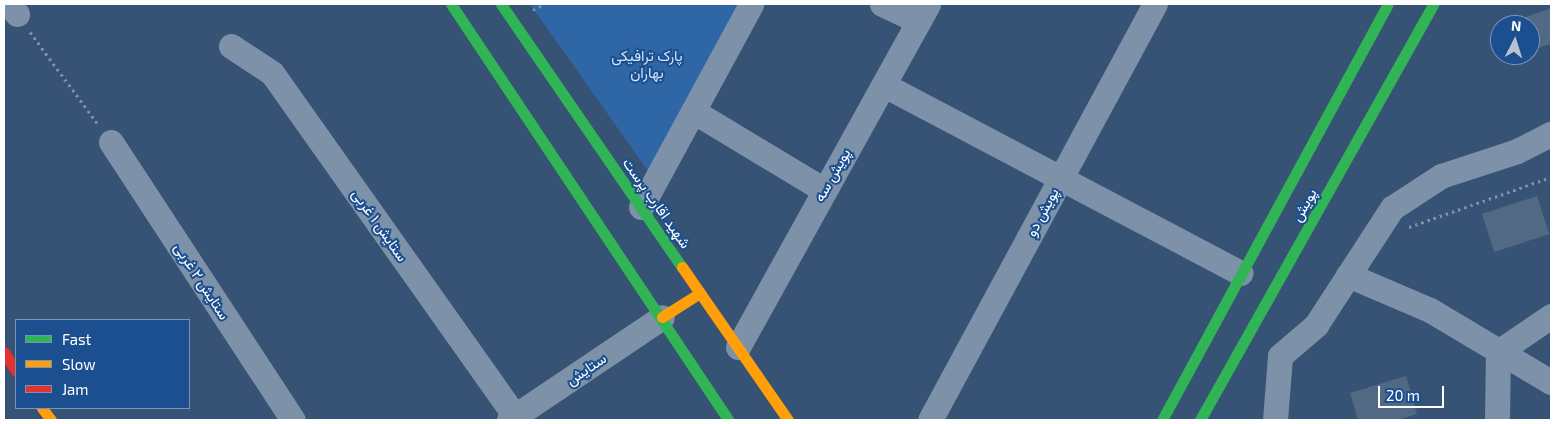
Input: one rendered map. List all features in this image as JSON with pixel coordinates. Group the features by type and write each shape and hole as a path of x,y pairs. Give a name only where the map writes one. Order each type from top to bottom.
{"main road":[{"path":"451,4 662,317 728,420"},
{"name":"شهید اقارب پرست","path":"501,4 788,420"},
{"name":"پویش","path":"1162,420 1251,280 1388,4"},
{"name":"پویش","path":"1200,420 1432,4"},
{"path":"1251,280 1273,292"},
{"path":"662,317 700,292"},
{"path":"4,352 15,368"},
{"path":"43,409 51,420"}],"street":[{"path":"641,207 751,4"},
{"path":"882,4 923,12"},
{"name":"پویش دو","path":"930,420 1156,4"},
{"name":"پویش سه","path":"738,347 923,12"},
{"name":"ستایش ۱ غربی","path":"231,46 272,73 514,419"},
{"path":"884,84 1251,280"},
{"path":"693,111 824,190"},
{"path":"1275,420 1280,356 1316,325 1392,208 1441,176 1517,151 1551,134"},
{"name":"ستایش ۲ غربی","path":"111,142 293,420"},
{"path":"1348,275 1430,310 1551,382"},
{"path":"1498,352 1551,316"},
{"name":"ستایش","path":"514,419 662,317"},
{"path":"1497,420 1498,352"}],"path":[{"path":"13,9 111,142"},
{"path":"1407,228 1551,177"}],"green space":[{"name":"پارک ترافیکی بهاران","path":"530,4 748,4 655,181"}],"building":[{"path":"1551,8 1551,44 1540,47 1540,15 1532,15"},
{"path":"1537,196 1549,234 1494,252 1482,214"},
{"path":"1406,376 1417,414 1398,420 1358,420 1350,393"}],"traffic: fast":[{"path":"451,4 728,420"},
{"path":"501,4 682,267"},
{"path":"1162,420 1388,4"},
{"path":"1200,420 1433,4"}],"traffic: slow":[{"path":"682,267 788,420"},
{"path":"662,317 700,293"},
{"path":"43,409 51,420"}],"traffic: jam":[{"path":"4,352 15,369"}]}
